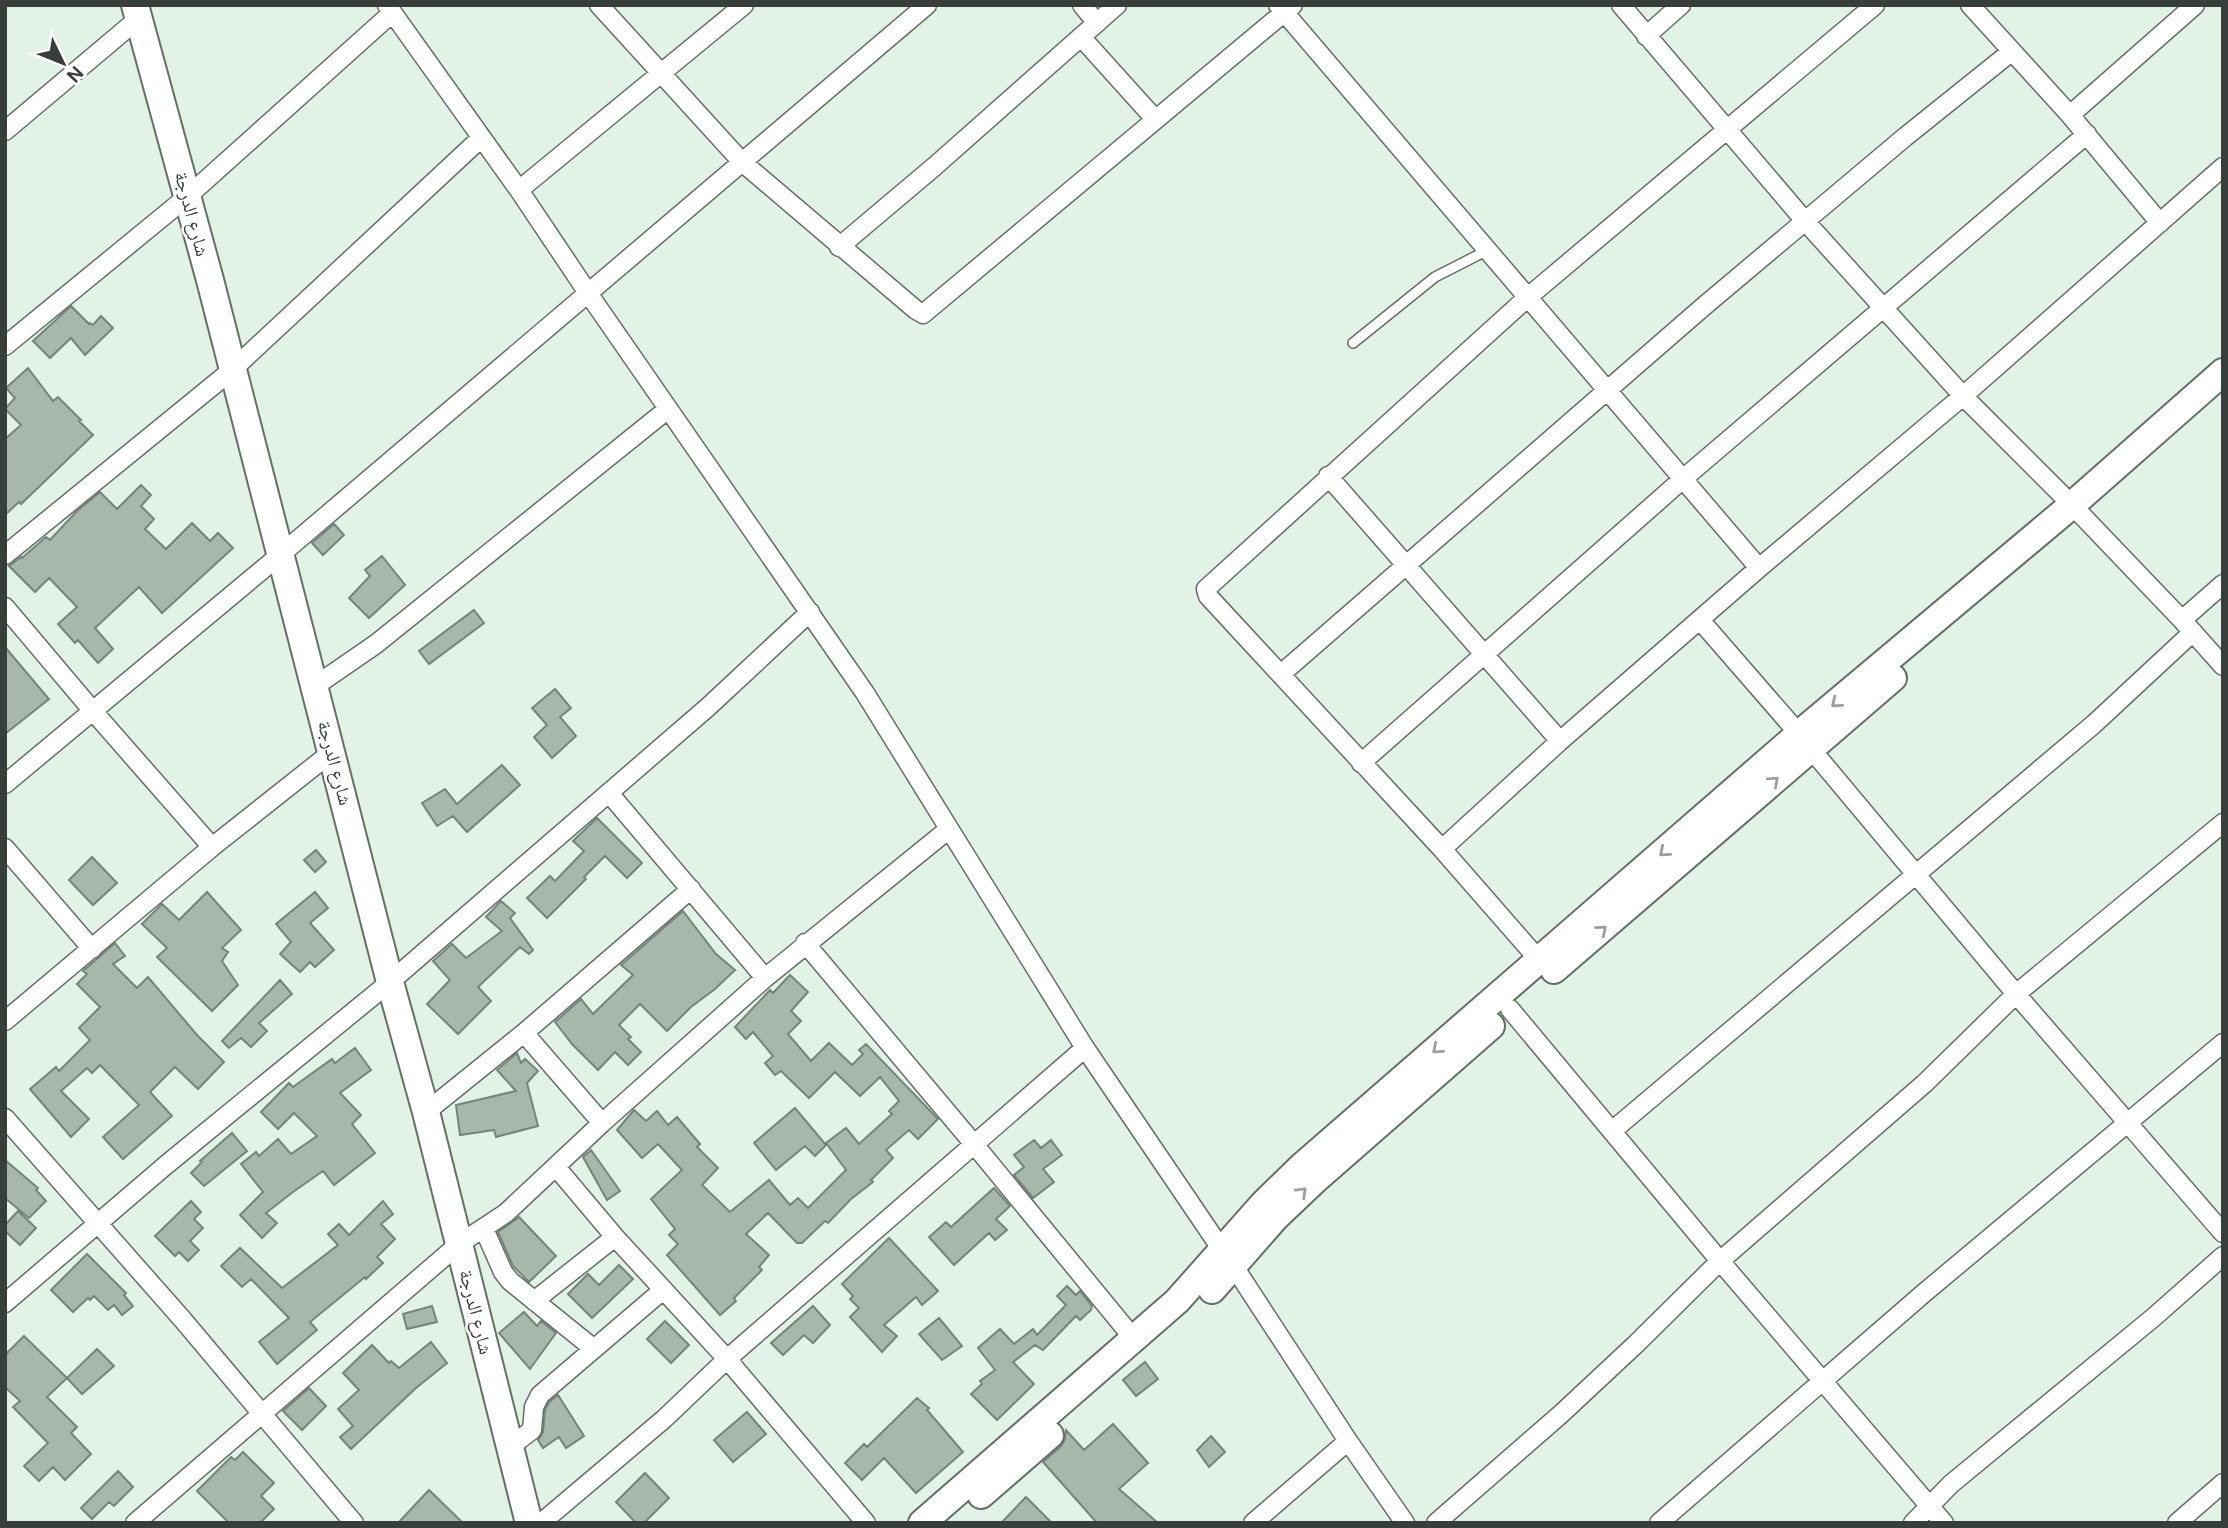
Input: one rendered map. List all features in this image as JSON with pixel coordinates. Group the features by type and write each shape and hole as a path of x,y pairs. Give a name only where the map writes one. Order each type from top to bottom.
{"street":[{"path":"598,5 742,162 839,247 923,314 1285,8 1759,568"},
{"path":"519,190 744,5"},
{"path":"5,784 280,555 927,5"},
{"path":"1082,5 1097,23"},
{"path":"839,247 1117,5"},
{"path":"1621,5 1805,221 1963,396 2078,511 2223,666"},
{"path":"1646,36 1681,5"},
{"path":"1539,960 1442,849 1209,596 1206,589 1528,297 1875,5"},
{"path":"1970,5 2087,134 2160,223"},
{"path":"2070,115 2195,5"},
{"path":"5,346 188,196 389,9 519,190 810,612 865,694 1085,1048 1405,1523"},
{"path":"5,131 136,12"},
{"name":"شارع الدرجة","path":"136,12 188,196 390,982 426,1112 529,1523"},
{"path":"1082,38 1155,119"},
{"path":"1281,674 1805,221 2011,52"},
{"path":"1361,763 1684,478 2087,134"},
{"path":"5,555 232,370 481,138"},
{"path":"1442,849 1560,741 1963,396 2223,167"},
{"path":"2078,511 2223,372"},
{"path":"948,1523 1186,1316 1264,1203 1302,1166 1539,960 2223,393"},
{"path":"315,686 376,644 668,409"},
{"path":"1328,476 1404,566 1560,741"},
{"path":"1612,1131 2094,724 2188,626 2223,584"},
{"path":"5,607 212,847"},
{"path":"5,1303 166,1165 390,982 708,707 810,612"},
{"path":"1700,620 2126,1123 2223,1233"},
{"path":"922,1523 1134,1339 1198,1279 1276,1217 1805,741"},
{"path":"5,1021 212,847 332,752"},
{"path":"609,793 765,978"},
{"path":"1436,1523 1561,1414 1720,1261 1925,1083 2016,994 2223,822"},
{"path":"135,1523 458,1244 506,1213 601,1123 805,943 949,829"},
{"path":"5,848 92,949"},
{"path":"426,1112 524,1033 691,889"},
{"path":"805,943 974,1143 1134,1339"},
{"path":"1510,1009 1720,1261 1944,1523"},
{"path":"524,1033 601,1123"},
{"path":"1659,1523 1822,1381 2223,1043"},
{"path":"541,1523 664,1419 727,1359 1085,1048"},
{"path":"5,1118 262,1413 354,1523"},
{"path":"556,1167 615,1237 727,1359 866,1523"},
{"path":"484,1229 503,1272 510,1281 594,1349"},
{"path":"534,1301 615,1237"},
{"path":"1913,1523 1951,1484 2144,1325 2223,1256"},
{"path":"511,1446 532,1430 534,1407 540,1395 663,1290"},
{"path":"1253,1523 1348,1441"},
{"path":"2177,1523 2223,1483"}],"lane":[{"path":"1353,343 1435,277 1488,250"}],"building":[{"path":"71,306 89,324 93,325 101,316 113,328 85,355 71,338 50,358 33,341"},
{"path":"28,368 53,401 58,397 93,435 21,504 19,502 5,515 5,439 21,425 5,409 15,398 6,388"},
{"path":"141,485 151,495 141,506 154,519 145,529 166,549 192,523 210,541 218,533 233,548 162,613 139,587 95,628 113,649 98,663 78,640 75,643 58,624 77,607 49,578 35,592 9,566 46,537 50,540 77,511 100,492 117,509"},
{"path":"334,524 344,535 323,555 312,543"},
{"path":"382,556 405,585 369,618 349,598 370,576 365,570"},
{"path":"474,610 484,623 429,664 419,651"},
{"path":"5,647 49,699 5,734"},
{"path":"555,689 571,708 560,717 576,736 552,758 534,737 547,725 532,708"},
{"path":"502,765 520,785 467,832 453,816 437,826 422,803 445,789 457,804"},
{"path":"597,818 642,863 627,878 605,856 547,918 527,898 550,876 555,881 584,851 573,841"},
{"path":"316,850 326,862 315,872 304,860"},
{"path":"92,857 117,883 93,905 69,880"},
{"path":"207,892 241,930 222,948 228,952 222,961 238,985 212,1011 157,957 167,948 142,924 162,904 179,920"},
{"path":"315,892 328,908 310,923 334,950 315,967 310,962 300,972 280,954 291,942 276,924"},
{"path":"501,901 515,913 510,918 533,950 529,954 520,947 478,987 491,1001 458,1034 427,1004 450,980 433,961 452,944 466,958 502,931 486,917"},
{"path":"683,911 716,954 735,970 667,1031 640,1004 619,1025 641,1052 628,1065 615,1052 598,1070 555,1022 581,999 593,1014 633,975 621,965"},
{"path":"115,943 125,956 113,964 137,988 148,977 197,1035 224,1062 198,1089 175,1067 150,1092 172,1116 123,1159 103,1137 139,1105 100,1065 92,1073 87,1068 61,1091 89,1119 71,1137 30,1089 56,1067 59,1071 90,1040 79,1028 100,1007 77,984 87,974 83,971"},
{"path":"790,975 808,992 791,1011 801,1021 788,1034 811,1061 829,1043 852,1065 863,1054 859,1050 866,1044 938,1119 918,1139 909,1130 886,1150 893,1158 871,1180 873,1182 802,1243 797,1243 768,1213 746,1234 769,1255 759,1267 762,1270 734,1298 736,1301 720,1315 667,1255 678,1244 669,1235 675,1229 651,1199 682,1170 658,1144 642,1158 617,1130 634,1110 646,1121 657,1111 668,1125 677,1117 700,1144 697,1147 718,1168 702,1185 730,1212 769,1180 790,1205 798,1198 808,1208 846,1170 826,1143 846,1128 859,1144 892,1114 889,1111 899,1101 880,1077 860,1096 835,1072 809,1098 781,1071 775,1075 765,1063 773,1056 753,1032 746,1039 735,1027 770,990 773,993"},
{"path":"280,980 292,994 259,1023 267,1031 251,1047 241,1038 229,1048 222,1041"},
{"path":"355,1048 371,1070 340,1093 361,1115 352,1124 375,1153 334,1185 323,1171 293,1192 266,1213 277,1223 262,1238 240,1215 263,1192 241,1164 256,1152 259,1156 278,1139 291,1154 317,1136 294,1113 278,1129 261,1112 289,1083 293,1087 332,1059 335,1063"},
{"path":"517,1053 521,1063 525,1059 538,1071 527,1083 538,1126 496,1137 494,1130 460,1135 456,1105 516,1091 497,1070"},
{"path":"795,1108 826,1145 815,1156 805,1146 776,1170 754,1143"},
{"path":"232,1133 247,1151 204,1186 191,1173 202,1162 200,1161"},
{"path":"1034,1140 1041,1148 1051,1140 1062,1155 1043,1169 1054,1182 1033,1198 1014,1175 1024,1167 1014,1155"},
{"path":"591,1150 620,1191 607,1200 583,1157"},
{"path":"5,1160 38,1188 36,1190 46,1201 29,1218 5,1198"},
{"path":"994,1188 1010,1206 996,1219 1007,1230 995,1240 989,1233 954,1265 929,1237 946,1222 951,1227"},
{"path":"191,1201 201,1212 194,1219 203,1228 190,1241 199,1250 188,1261 179,1252 175,1256 155,1236"},
{"path":"383,1201 393,1214 381,1224 395,1239 377,1257 383,1263 310,1322 317,1330 277,1364 259,1342 289,1318 251,1279 242,1287 221,1266 240,1248 282,1288 338,1245 328,1234 339,1224 349,1235"},
{"path":"18,1211 36,1228 20,1245 5,1231 5,1225"},
{"path":"519,1217 556,1256 529,1282 513,1266 498,1232"},
{"path":"889,1238 938,1291 922,1305 916,1297 884,1325 897,1336 882,1352 850,1317 859,1308 850,1299 853,1296 842,1284"},
{"path":"87,1254 126,1293 124,1295 133,1306 122,1315 114,1305 108,1310 94,1296 73,1312 51,1290"},
{"path":"619,1265 633,1279 592,1318 568,1294 588,1274 599,1285"},
{"path":"1067,1286 1076,1295 1080,1291 1092,1306 1091,1310 1080,1320 1076,1316 1043,1350 1035,1345 1013,1362 1034,1384 997,1420 971,1394 982,1384 980,1381 995,1370 978,1348 1000,1329 1014,1344 1033,1329 1037,1335 1066,1305 1057,1296"},
{"path":"432,1306 437,1322 407,1329 403,1314"},
{"path":"813,1306 830,1325 813,1343 804,1335 783,1355 771,1343"},
{"path":"524,1312 537,1326 541,1321 556,1333 530,1369 499,1333"},
{"path":"939,1318 962,1346 942,1360 919,1334"},
{"path":"665,1321 689,1345 671,1363 647,1339"},
{"path":"24,1336 67,1378 47,1397 77,1427 71,1433 91,1454 65,1480 53,1467 39,1481 24,1466 48,1443 13,1407 20,1401 5,1387 5,1355"},
{"path":"431,1342 447,1363 351,1449 340,1437 353,1426 338,1409 359,1390 343,1373 372,1345 389,1363 391,1361 399,1368"},
{"path":"97,1349 114,1366 82,1394 67,1378"},
{"path":"1145,1362 1158,1379 1136,1396 1123,1380"},
{"path":"309,1388 326,1406 302,1430 283,1411"},
{"path":"558,1395 584,1436 566,1448 559,1437 543,1448 538,1440 543,1432 545,1410 549,1402"},
{"path":"917,1398 929,1408 927,1410 963,1452 916,1493 884,1458 862,1480 845,1463 864,1444 867,1447"},
{"path":"747,1412 766,1434 733,1462 714,1440"},
{"path":"1113,1424 1148,1463 1119,1489 1158,1523 1097,1523 1043,1462 1061,1446 1066,1430 1084,1450"},
{"path":"1211,1436 1225,1452 1209,1467 1197,1450"},
{"path":"243,1452 274,1483 261,1496 274,1509 260,1523 229,1523 197,1491 231,1457 235,1460"},
{"path":"118,1471 133,1487 114,1506 109,1502 92,1519 81,1508"},
{"path":"645,1473 669,1498 644,1523 636,1523 616,1502"},
{"path":"429,1490 463,1523 398,1523"},
{"path":"1026,1497 1052,1523 1001,1523"}]}
